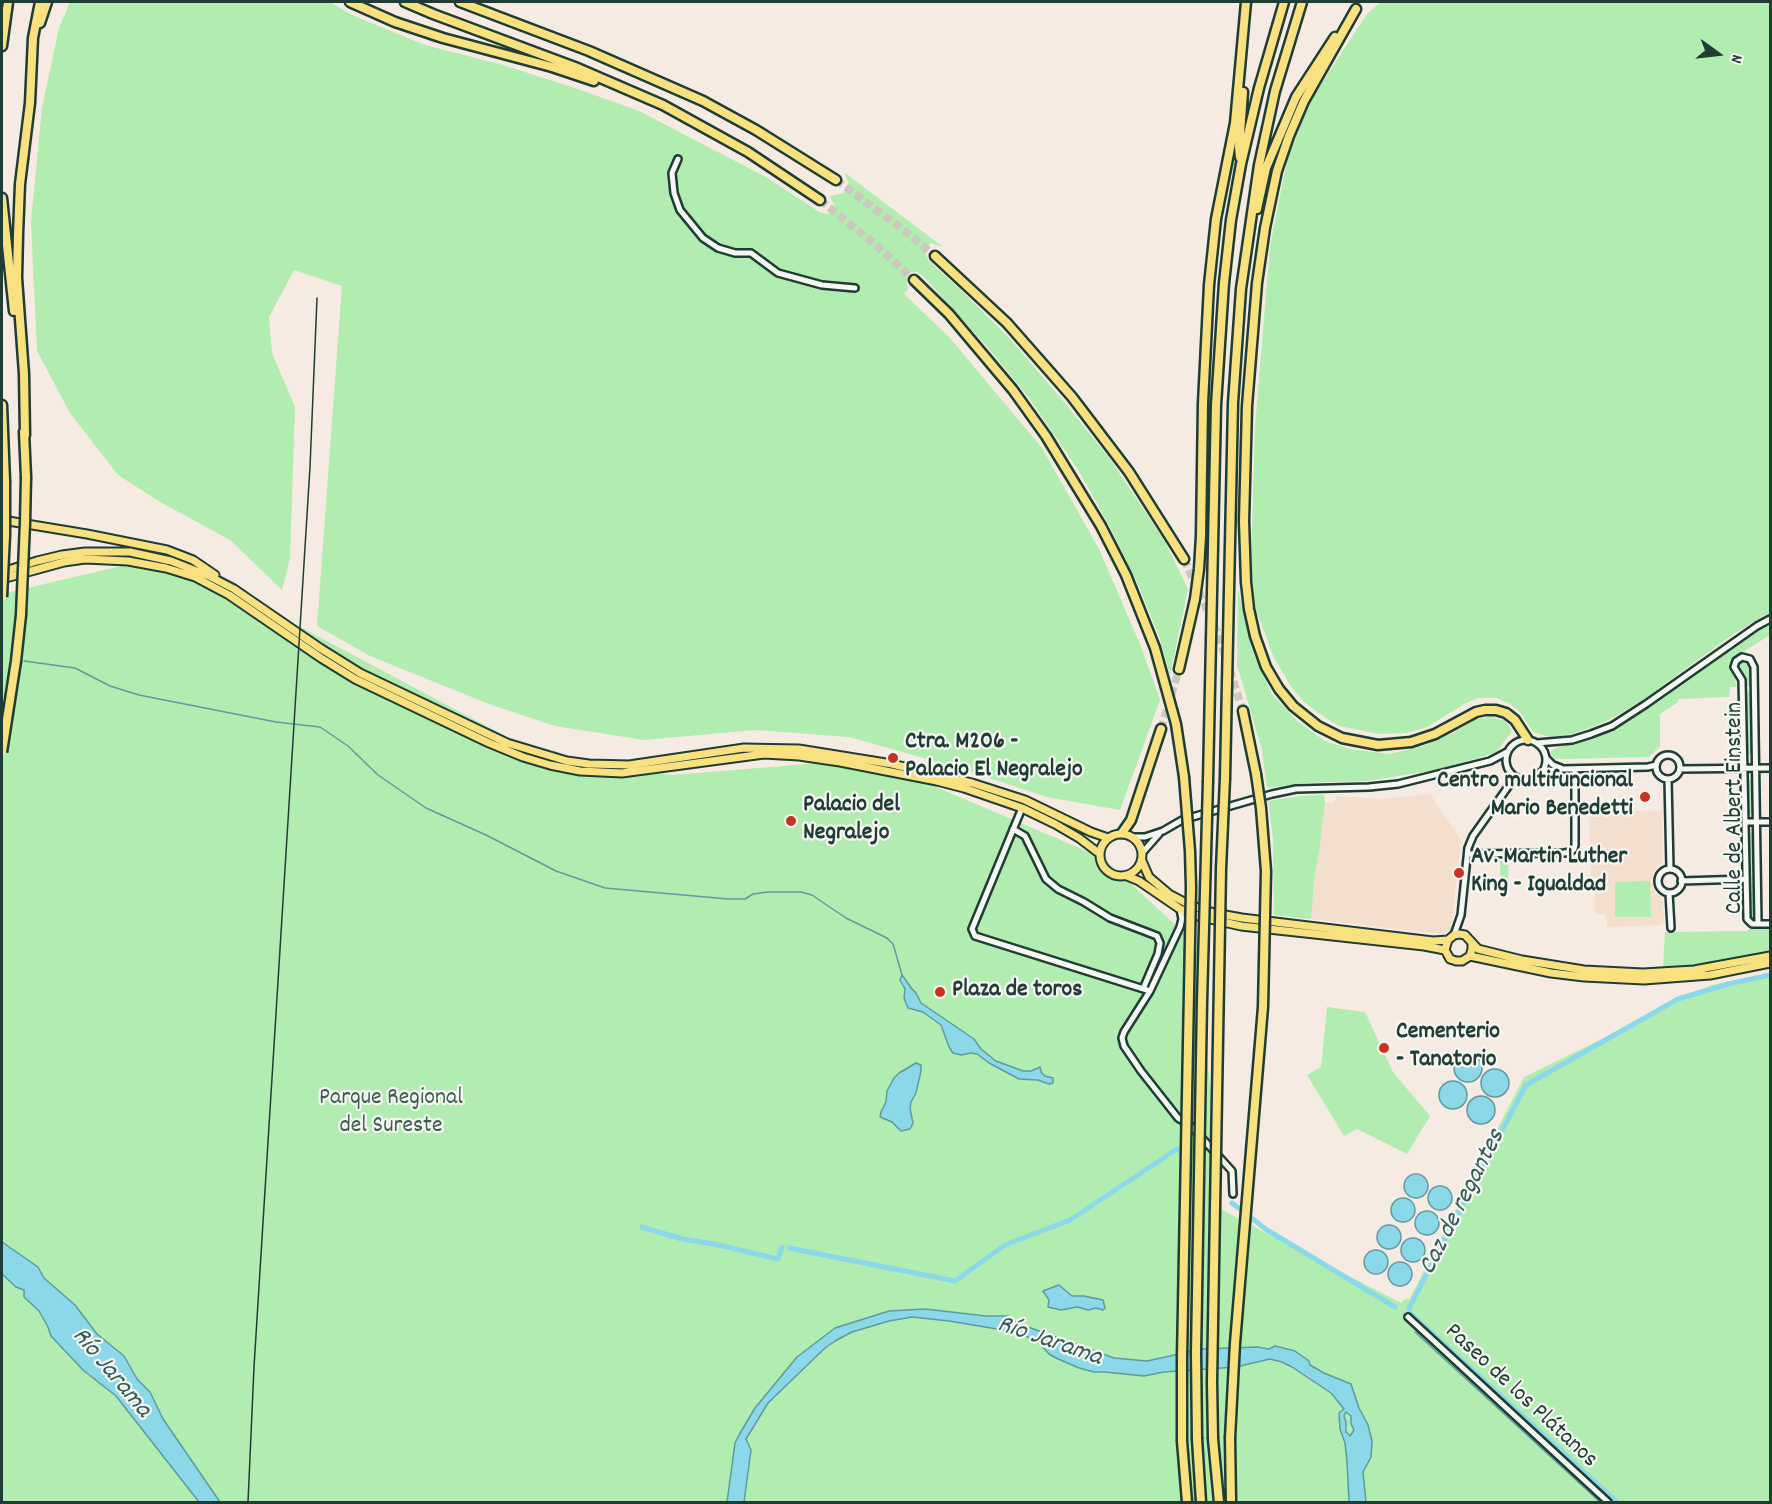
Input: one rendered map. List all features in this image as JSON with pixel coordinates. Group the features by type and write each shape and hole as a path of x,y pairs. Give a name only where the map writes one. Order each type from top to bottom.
{"highway":[{"path":"2,46 8,2"},
{"path":"30,103 33,38 40,2"},
{"path":"24,435 24,374 17,278 20,184 39,28 46,2"},
{"path":"350,2 395,22 433,35 552,67 663,105"},
{"path":"405,2 575,67 663,105 748,152 820,200"},
{"path":"460,2 589,51 704,101 756,130 836,180"},
{"path":"1241,164 1239,147 1244,83 1246,2"},
{"path":"1179,669 1195,599 1199,569 1203,403 1209,285 1216,219 1235,123 1246,2"},
{"path":"1201,1503 1197,1439 1196,1331 1219,342 1231,220 1241,164 1259,88 1284,2"},
{"path":"1219,1503 1213,1440 1212,1382 1221,869 1233,403 1241,289 1259,165 1275,91 1302,2"},
{"path":"1249,226 1257,210 1266,168 1296,97 1334,38 1359,5"},
{"path":"1359,5 1304,101 1289,136 1277,171 1265,228 1257,283 1247,406 1244,521 1246,582 1255,636 1266,667 1279,689 1293,706 1304,717 1342,738 1378,745 1412,742 1435,734 1476,712 1496,710 1506,713 1515,720 1528,740"},
{"path":"2,198 16,333 26,477 21,615 2,752"},
{"path":"935,256 1007,323 1072,397 1129,472 1184,559"},
{"path":"914,280 949,314 1013,390 1080,488 1126,575 1155,648 1176,724 1184,777 1191,887 1182,1346 1182,1441 1187,1503"},
{"path":"2,405 5,481 2,597"},
{"path":"1231,1503 1230,1438 1235,1343 1264,984 1266,871 1261,808 1243,711"},
{"path":"1122,834 1131,820 1161,729"}],"main road":[{"path":"2,520 167,550 193,560 360,673 507,743 543,755 589,764 629,765 744,748 799,749 892,764 972,783 1025,800 1108,838"},
{"path":"2,572 62,555 104,551 130,552 189,567 234,589"},
{"path":"2,579 64,562 85,559 128,561 179,572 229,595 355,679 523,757 580,771 622,773 755,754 799,756 964,788 1022,808 1055,824 1080,838 1100,854"},
{"path":"1127,876 1135,872 1142,861 1143,852 1140,843 1133,837 1115,834 1103,844 1100,854 1102,864 1107,871 1116,876 1127,876 1139,881 1180,909 1201,917 1241,926 1413,944 1445,950"},
{"path":"1142,861 1149,877 1168,894 1214,913 1433,941 1465,935 1478,949 1563,968 1643,973 1694,970 1770,956"},
{"path":"1445,950 1451,937"},
{"path":"1445,950 1448,956 1456,961 1462,961 1470,956 1472,943"},
{"path":"1470,956 1551,973 1644,980 1710,975 1770,963"}],"street":[{"path":"678,159 672,173 674,193 681,210 703,238 718,248 735,253 751,253 778,273 822,285 855,288"},
{"path":"1507,752 1507,768 1515,777 1522,780 1536,777 1545,765 1545,756 1551,747 1603,730 1626,718 1770,619"},
{"name":"Calle de Albert Einstein","path":"1745,657 1752,660 1754,667 1756,769 1758,924 1749,923 1747,919 1742,680 1734,667 1736,661 1745,657"},
{"path":"1143,852 1149,843 1163,831 1182,820 1272,794 1296,789 1382,786 1490,761 1507,752 1516,742 1572,740"},
{"path":"1537,743 1552,765 1562,769"},
{"path":"1671,755 1679,762 1680,769 1676,776 1668,779 1660,776 1656,768 1661,757 1671,755"},
{"path":"1490,761 1506,763"},
{"path":"1541,772 1562,769 1656,768"},
{"path":"1680,769 1770,768"},
{"path":"1468,854 1564,853 1574,849 1575,769"},
{"path":"1465,935 1461,915 1468,854 1473,836 1515,777"},
{"path":"1668,779 1670,869"},
{"path":"1022,808 972,929 975,936 1150,991"},
{"path":"1745,822 1770,822"},
{"path":"1013,829 1025,836 1046,879 1058,889 1110,918 1157,936 1160,943 1158,954 1143,988"},
{"path":"1133,837 1145,837 1163,831"},
{"path":"1670,869 1678,873 1681,881 1677,890 1670,893 1661,889 1658,879 1661,873 1670,869"},
{"path":"1681,881 1746,879"},
{"path":"1670,893 1671,928"},
{"path":"1180,909 1182,919 1180,927 1150,991 1122,1038 1124,1046 1170,1110 1191,1126 1232,1171 1233,1194"},
{"path":"1451,937 1461,915"},
{"path":"1180,927 1190,919 1201,917"},
{"path":"1758,924 1770,924"},
{"name":"Paseo de los Plátanos","path":"1407,1317 1608,1503"}],"shaded area":[{"path":"1430,794 1461,840 1451,930 1443,934 1311,919 1325,802 1333,803 1337,796 1380,799"},
{"path":"1662,811 1662,863 1654,870 1651,882 1655,893 1663,899 1664,922 1661,925 1607,927 1606,914 1595,914 1595,893 1591,892 1589,812"}],"green space":[{"path":"70,2 330,2 352,15 425,45 500,64 639,111 766,177 821,213 832,214 836,209 830,196 844,193 849,185 845,173 943,247 931,243 923,249 929,261 1011,340 1110,459 1164,540 1188,589 1170,675 1160,639 1140,589 1109,525 1079,471 1029,398 989,349 925,278 917,272 906,272 908,289 904,294 949,337 1042,448 1099,549 1140,644 1160,700 1120,810 1047,797 959,768 849,737 755,730 644,740 555,726 489,704 370,656 317,626 342,286 294,270 269,317 272,353 295,407 290,558 282,590 230,540 162,503 118,475 70,413 37,351 31,222 42,108 59,28"},
{"path":"1381,2 1770,2 1770,613 1732,635 1647,697 1621,713 1573,734 1550,737 1533,732 1520,712 1510,704 1496,698 1478,698 1427,727 1407,733 1379,734 1339,726 1304,702 1292,688 1274,658 1256,610 1251,565 1255,427 1270,246 1288,156 1312,98 1367,14"},
{"name":"Parque Regional del Sureste","path":"138,562 188,567 552,761 672,775 870,759 1103,858 1196,944 1222,1210 1401,1303 1406,1298 1409,1300 1524,1077 1712,985 1770,975 1770,1502 2,1502 2,594"},
{"path":"1238,589 1253,652 1272,694 1297,721 1325,741 1350,749 1389,754 1423,746 1453,733 1476,719 1491,717 1505,721 1512,731 1498,750 1491,754 1436,770 1367,781 1303,783 1267,788 1262,750 1237,665"},
{"path":"1770,624 1770,635 1733,658 1730,667 1735,677 1736,687 1730,687 1729,697 1678,699 1678,702 1660,714 1660,746 1649,757 1562,759 1551,755 1551,751 1559,747 1623,724 1743,639"},
{"path":"1743,660 1749,662 1751,666 1751,686 1746,686 1745,677 1738,668 1738,664"},
{"path":"1751,691 1752,754 1747,754 1746,692"},
{"path":"1747,780 1753,780 1753,813 1748,814"},
{"path":"1324,795 1311,919 1274,915 1273,838 1268,801"},
{"path":"1748,833 1754,833 1755,916 1752,919 1750,917"},
{"path":"1500,861 1508,861 1509,893 1501,893"},
{"path":"1650,881 1651,917 1615,917 1615,882"},
{"path":"1770,921 1770,952 1663,969 1665,932 1748,931 1753,922"},
{"path":"1327,1007 1365,1012 1393,1072 1430,1116 1407,1154 1357,1129 1344,1136 1307,1075 1321,1067"}],"water":[{"path":"902,975 921,1003 974,1039 981,1049 996,1061 1023,1071 1031,1071 1040,1067 1045,1076 1053,1078 1053,1083 1019,1079 977,1054 953,1053 941,1025 923,1012 908,1008 904,998 905,989 900,980"},
{"path":"1468,1054 1478,1058 1482,1068 1478,1078 1468,1082 1458,1078 1454,1068 1458,1058"},
{"path":"916,1063 921,1065 921,1071 910,1108 913,1123 910,1129 901,1131 892,1122 880,1117 881,1112 886,1102 887,1091 894,1078"},
{"path":"1495,1069 1505,1073 1509,1083 1505,1093 1495,1097 1485,1093 1481,1083 1485,1073"},
{"path":"1453,1081 1463,1085 1467,1095 1463,1105 1453,1109 1443,1105 1439,1095 1443,1085"},
{"path":"1481,1096 1491,1100 1495,1110 1491,1120 1481,1124 1471,1120 1467,1110 1471,1100"},
{"path":"1416,1174 1425,1177 1428,1186 1425,1195 1416,1198 1407,1195 1404,1186 1407,1177"},
{"path":"1440,1186 1449,1189 1452,1198 1449,1207 1440,1210 1431,1207 1428,1198 1431,1189"},
{"path":"1403,1198 1412,1201 1415,1210 1412,1219 1403,1222 1394,1219 1391,1210 1394,1201"},
{"path":"1427,1211 1436,1214 1439,1223 1436,1232 1427,1235 1418,1232 1415,1223 1418,1214"},
{"path":"1389,1225 1398,1228 1401,1237 1398,1246 1389,1249 1380,1246 1377,1237 1380,1228"},
{"path":"1413,1238 1422,1241 1425,1250 1422,1259 1413,1262 1404,1259 1401,1250 1404,1241"},
{"name":"Río Jarama","path":"2,1242 38,1267 44,1278 75,1305 97,1334 124,1356 137,1379 150,1392 163,1419 220,1502 199,1502 116,1396 83,1370 51,1336 39,1311 24,1297 24,1290 16,1287 2,1274"},
{"path":"1376,1250 1385,1253 1388,1262 1385,1271 1376,1274 1367,1271 1364,1262 1367,1253"},
{"path":"1400,1262 1409,1265 1412,1274 1409,1283 1400,1286 1391,1283 1388,1274 1391,1265"},
{"path":"1059,1285 1072,1296 1103,1300 1105,1308 1088,1310 1077,1307 1061,1310 1048,1307 1049,1300 1043,1291"},
{"name":"Río Jarama","path":"925,1309 986,1316 1008,1316 1017,1323 1114,1358 1147,1361 1202,1349 1257,1347 1269,1349 1275,1346 1295,1351 1309,1361 1310,1365 1351,1384 1372,1441 1371,1457 1363,1472 1366,1502 1349,1502 1345,1443 1340,1429 1339,1413 1344,1409 1331,1393 1282,1362 1270,1359 1236,1367 1164,1372 1144,1376 1094,1372 1056,1358 1037,1341 1015,1332 912,1317 852,1332 835,1341 768,1403 746,1439 751,1450 744,1502 727,1502 735,1443 755,1408 797,1357 835,1328 889,1311","holes":["1346,1412 1351,1416 1354,1430 1350,1436 1346,1432 1344,1416"]}],"waterway":[{"path":"24,661 75,668 110,686 139,695 276,722 320,727 348,746 378,775 426,808 486,835 556,871 605,888 728,899 745,899 753,894 768,892 801,892 812,895 846,918 887,938 893,944 902,975"},
{"name":"Caz de regantes","path":"1617,1502 1410,1313 1409,1308 1526,1085 1678,999 1728,984 1770,975"},
{"path":"789,1248 955,1281 1005,1245 1070,1220 1177,1149 1180,1151"},
{"path":"1232,1203 1267,1230 1395,1307"},
{"path":"642,1227 682,1239 778,1259 782,1247"},
{"path":"1415,1332 1600,1502"}],"tunnel":[{"path":"836,180 935,256"},
{"path":"820,200 876,245 914,280"},
{"path":"1184,559 1218,634 1243,711"},
{"path":"1161,729 1179,669"}],"railway":[{"path":"248,1502 254,1367 310,467 317,298"}],"place":[{"name":"Ctra. M206 - Palacio El Negralejo","path":"893,758"},
{"name":"Centro multifuncional Mario Benedetti","path":"1645,797"},
{"name":"Palacio del Negralejo","path":"791,821"},
{"name":"Av. Martin Luther King - Igualdad","path":"1459,873"},
{"name":"Plaza de toros","path":"940,992"},
{"name":"Cementerio - Tanatorio","path":"1384,1048"}]}
